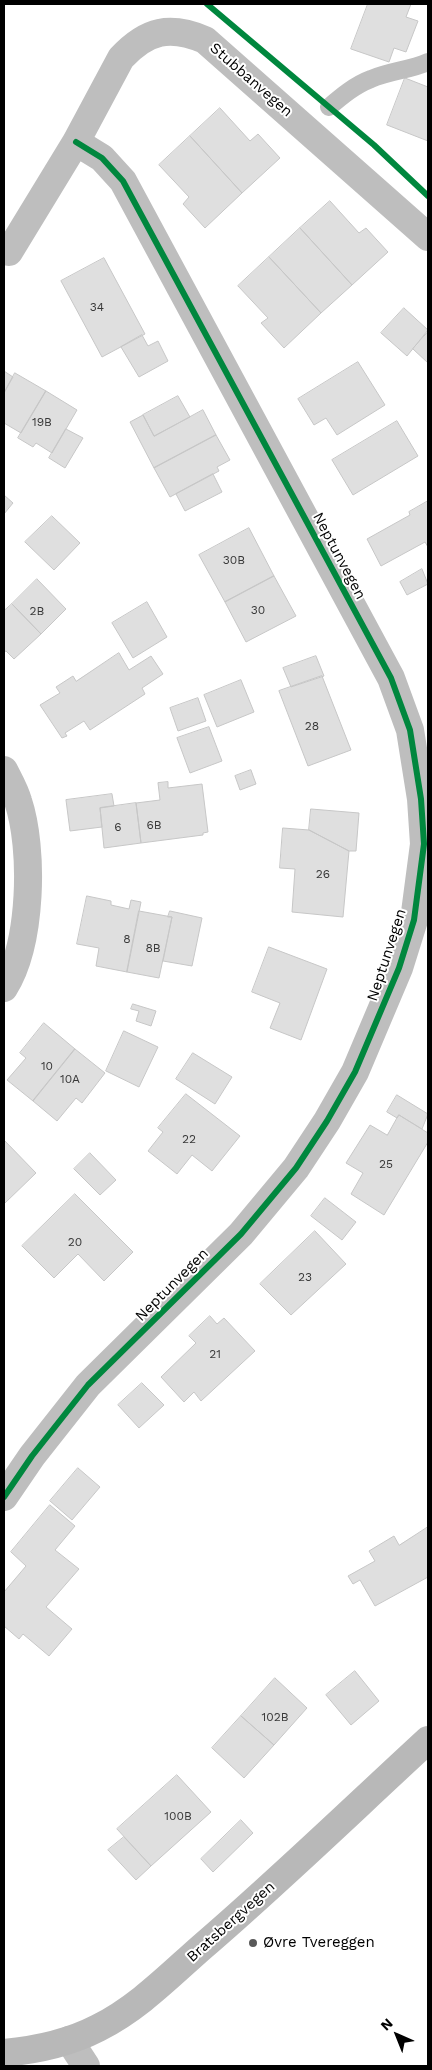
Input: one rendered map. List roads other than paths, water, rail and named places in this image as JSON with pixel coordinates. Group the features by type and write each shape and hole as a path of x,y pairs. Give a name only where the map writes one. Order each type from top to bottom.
{"main road":[{"name":"Bratsbergvegen","path":"4,2053 31,2050 69,2040 98,2029 128,2011 244,1911 428,1740"}],"street":[{"name":"Stubbanvegen","path":"5,254 76,142 120,58 131,46 154,34 170,30 189,33 205,40 428,237"},
{"name":"Neptunvegen","path":"4,1497 32,1456 88,1385 241,1234 296,1168 327,1121 354,1072 421,922 424,844 421,799 410,730 390,678 123,181 102,158 76,142"},
{"path":"4,770 18,801 28,866 26,914 16,962 4,988"},
{"path":"69,2040 86,2066"}],"lane":[{"path":"329,107 354,87 373,78 412,69 428,62"}],"place":[{"name":"Øvre Tvereggen","path":"253,1943"}]}
